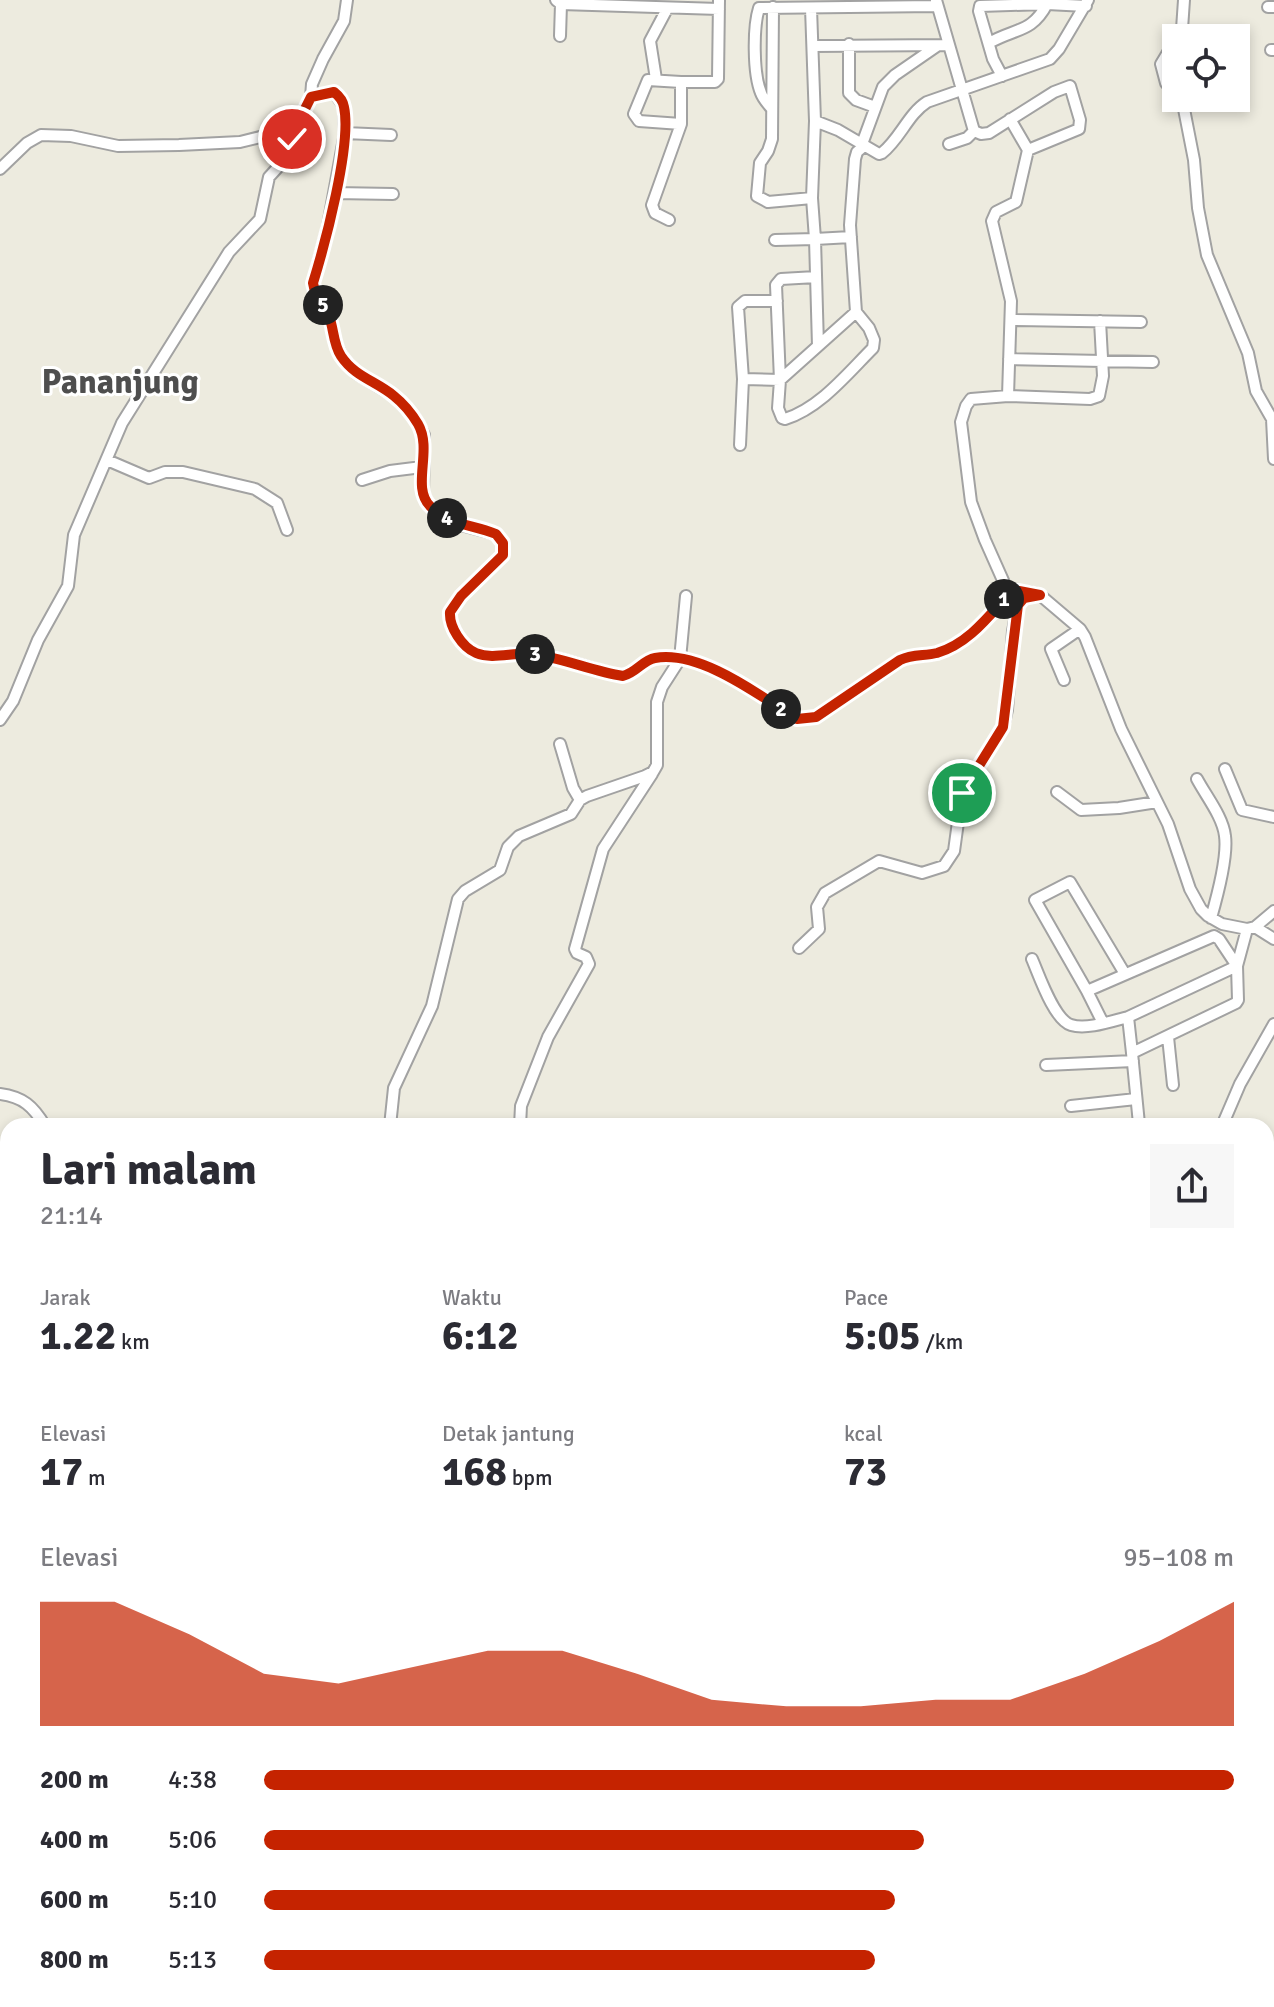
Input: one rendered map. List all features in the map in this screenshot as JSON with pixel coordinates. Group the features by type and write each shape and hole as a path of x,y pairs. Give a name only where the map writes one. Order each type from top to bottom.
{"street":[{"path":"0,169 33,138 41,135 71,136 129,146 240,142 289,131 297,125 311,97 312,84 344,21 347,0"},
{"path":"1182,24 1184,0"},
{"path":"560,36 559,2 667,9 719,5 718,79 715,82 656,79 645,84 634,111 636,119 681,124"},
{"path":"772,109 758,84 756,37 759,8 936,3 942,46 962,89 974,131"},
{"path":"1002,76 989,43 980,6 1087,3"},
{"path":"815,121 838,130 879,154 885,151 917,109 927,102 1054,56 1087,3"},
{"path":"989,43 1033,25 1047,4"},
{"path":"773,7 772,139 760,163 757,196 768,202 812,198"},
{"path":"811,8 815,121 812,198 818,346"},
{"path":"656,79 650,41 667,9"},
{"path":"849,44 849,93 856,100 875,107"},
{"path":"813,46 942,46"},
{"path":"816,277 777,281 779,413 785,419 804,411 828,393 873,348 874,340 869,328 856,312 851,237 855,159 883,87 895,75 942,46"},
{"path":"669,220 653,211 652,205 681,124 681,82"},
{"path":"974,131 989,133 1054,92 1070,86 1080,120 1079,129 1028,150"},
{"path":"311,97 334,92 344,106 345,133 335,193 313,283 314,291 329,317 336,344 342,357 356,373 394,396 419,426 425,443 423,493 429,506 457,524 496,534 503,543 503,555 461,596 450,612 452,625 469,649 487,655 529,653 560,658 623,676 653,658 680,659 721,674 797,719 806,720 816,717 900,660 910,655 941,652 964,640 1009,594 1019,591 1040,595 1080,629 1121,729 1168,824 1190,889 1201,909 1211,918 1251,928 1274,939"},
{"path":"1185,112 1207,255 1248,353 1256,391 1272,419 1274,459"},
{"path":"1008,396 1011,301 992,221 996,212 1016,202 1028,150 1010,119"},
{"path":"0,720 13,701 38,640 68,586 74,535 122,423 229,252 260,219 269,177 290,154 292,139 289,131"},
{"path":"949,144 967,138 974,131"},
{"path":"345,133 391,135"},
{"path":"335,193 393,194"},
{"path":"775,240 851,237"},
{"path":"740,445 743,379 738,307 745,301 777,301"},
{"path":"743,379 780,380 856,312"},
{"path":"1011,320 1141,322"},
{"path":"1009,594 971,502 961,422 966,406 971,399 1008,396 1033,399 1095,398 1102,391 1100,321"},
{"path":"1009,359 1153,362"},
{"path":"107,460 149,478 165,472 183,472 255,489 277,503 287,530"},
{"path":"362,480 390,471 422,467"},
{"path":"799,948 819,929 817,907 831,887 879,861 922,873 944,866 954,851 962,793 1003,727 1018,605 1024,598 1040,595"},
{"path":"520,1118 521,1106 543,1048 589,964 586,957 575,949 603,849 653,772 659,752 657,702 662,687 680,659 686,596"},
{"path":"1064,680 1051,647 1080,629"},
{"path":"560,744 573,788 580,800"},
{"path":"1225,769 1242,810 1274,817"},
{"path":"391,1118 394,1088 432,1006 458,899 465,891 500,870 508,847 521,834 571,814 580,800 653,772"},
{"path":"1197,779 1226,838 1211,918"},
{"path":"1057,792 1081,810 1157,802"},
{"path":"1103,1023 1035,900 1070,882 1125,974"},
{"path":"1046,1065 1132,1057 1236,1003 1237,966 1251,928 1274,911"},
{"path":"1087,991 1214,936 1237,966"},
{"path":"1032,959 1054,1008 1065,1022 1072,1025 1103,1023 1128,1017 1237,966"},
{"path":"1128,1017 1138,1118"},
{"path":"1225,1118 1240,1084 1274,1024"},
{"path":"1168,1037 1173,1085"},
{"path":"0,1094 25,1101 39,1118"},
{"path":"1071,1106 1136,1099"}],"district":[{"name":"Pananjung","path":"120,381"}],"route":[{"path":"292,139 289,131 297,125 311,97 322,93 337,94 344,106 345,133 327,231 313,283 314,291 332,324 342,357 356,373 394,396 414,417 424,435 422,467 425,501 457,524 487,530 501,538 503,543 503,555 461,596 450,612 449,617 457,635 469,649 487,655 529,653 560,658 623,676 653,658 680,659 721,674 797,719 806,720 816,717 900,660 910,655 941,652 964,640 1009,594 1033,592 1040,595 1028,596 1018,605 1003,727 962,793"}]}
